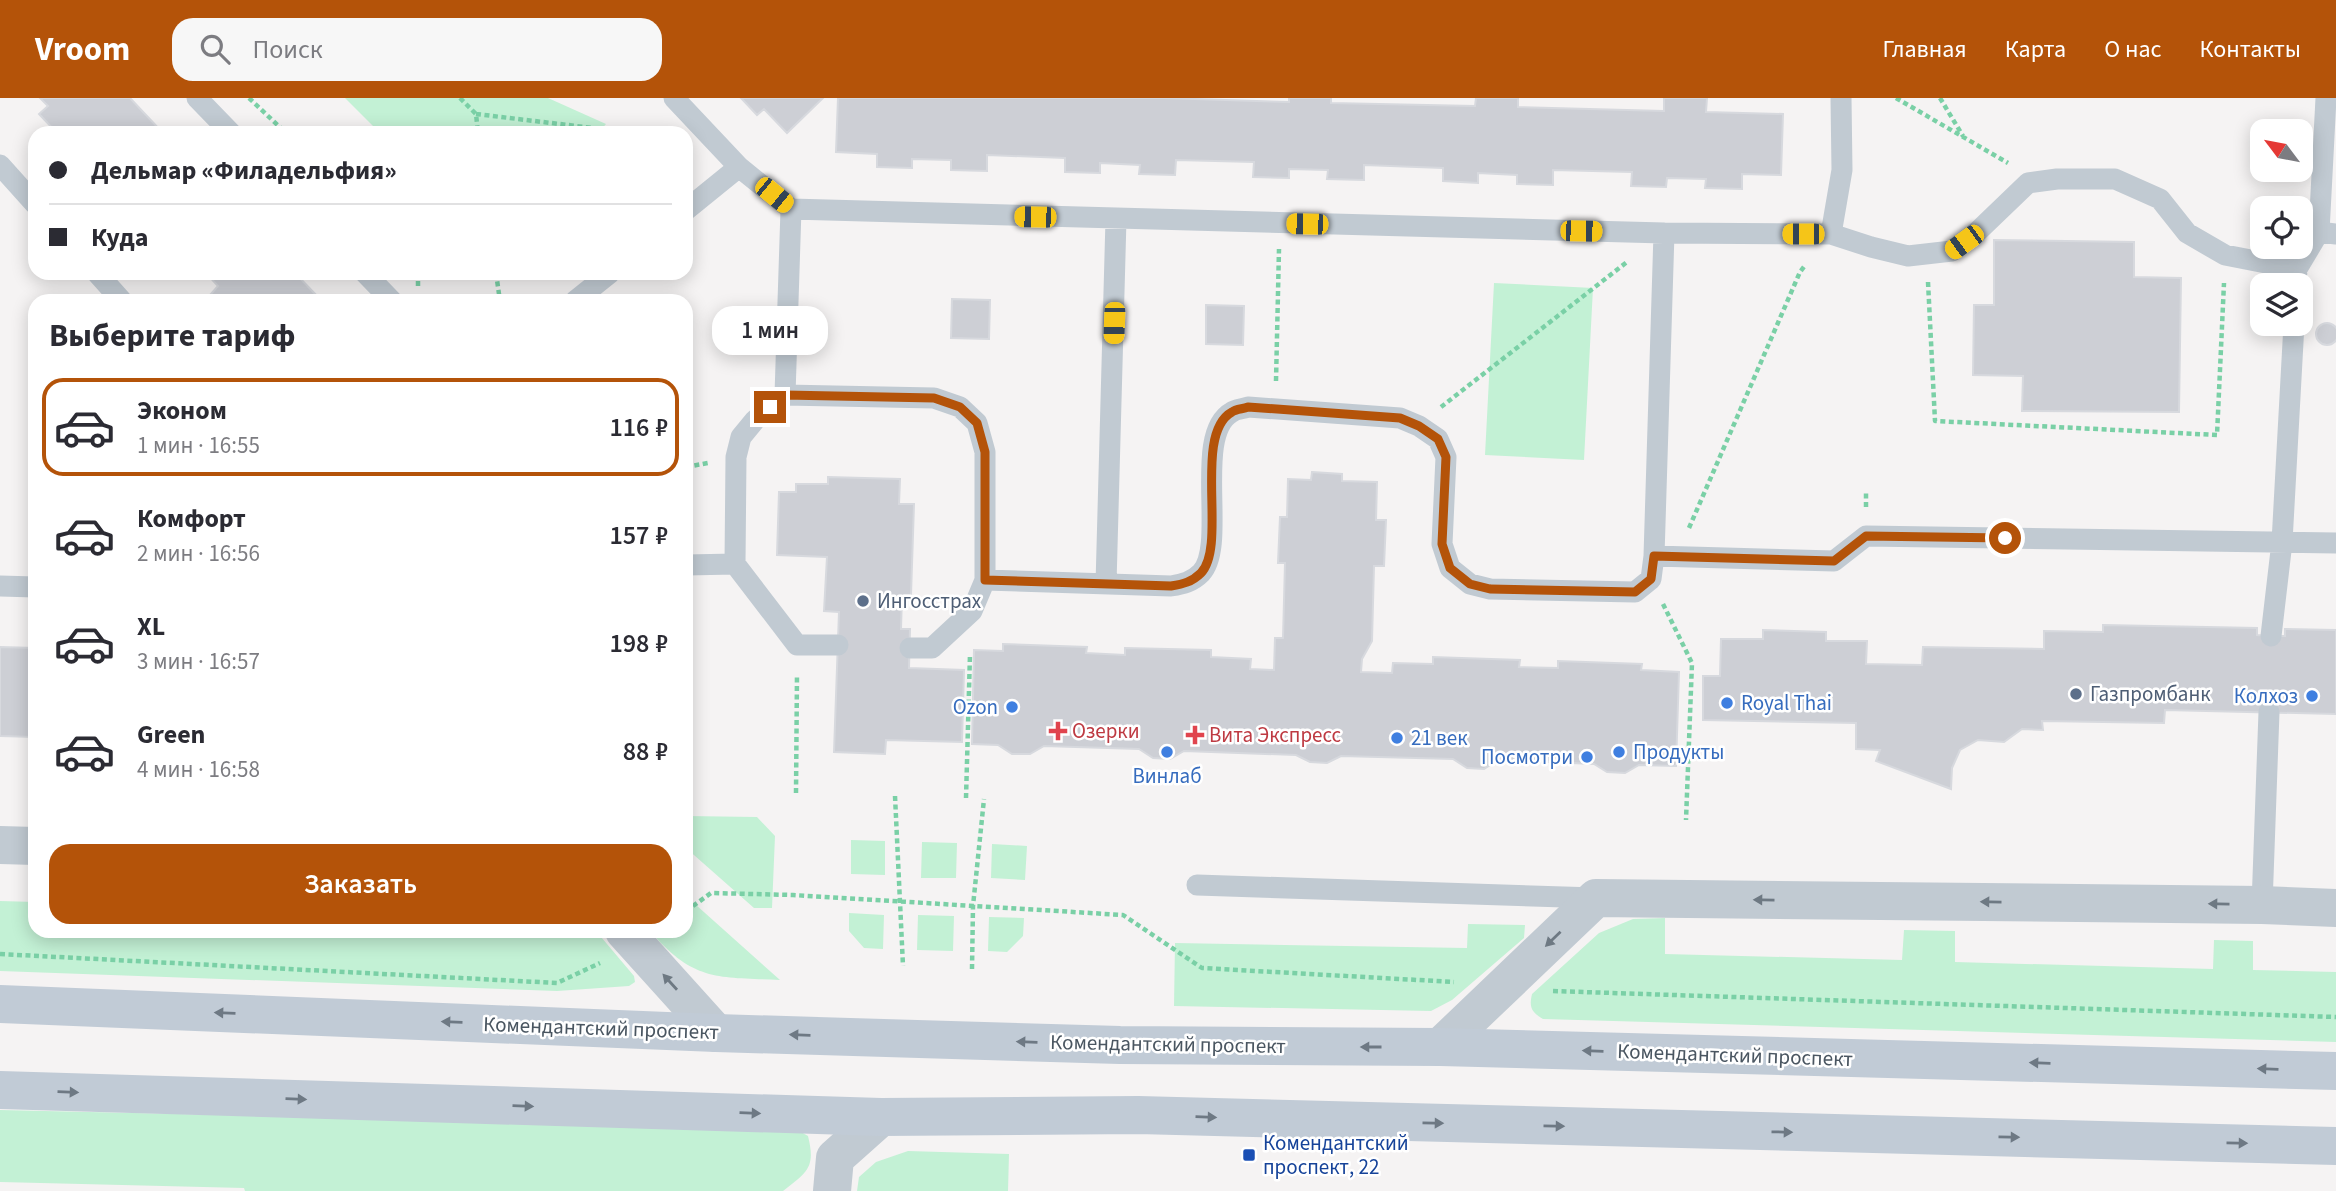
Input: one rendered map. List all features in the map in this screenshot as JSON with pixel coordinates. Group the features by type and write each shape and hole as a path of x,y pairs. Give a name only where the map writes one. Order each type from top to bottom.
{"main road":[{"name":"Комендантский проспект","path":"0,1004 716,1033 1120,1045 1440,1047 2336,1071"},
{"path":"0,1090 881,1117 1138,1115 2336,1146"}],"street":[{"path":"0,845 28,846"},
{"path":"1440,1047 1595,898 2336,908"},
{"path":"631,939 716,1033"},
{"path":"832,1191 835,1158 881,1117"}],"lane":[{"path":"197,98 224,126"},
{"path":"674,98 739,167 791,209 1664,233 1831,234 1908,256 1952,251 1976,233 2028,183 2057,179 2115,178 2160,199 2187,233 2225,255 2284,273"},
{"path":"1831,234 1842,170 1841,98"},
{"path":"2300,273 2328,233 2326,98"},
{"path":"0,166 28,196"},
{"path":"693,204 739,167"},
{"path":"785,395 791,209"},
{"path":"1106,584 1116,219"},
{"path":"985,580 1171,586 1187,583 1203,571 1210,553 1213,448 1218,427 1231,412 1248,407 1400,418 1419,426 1438,439 1446,457 1442,544 1450,568 1470,584 1490,589 1635,592 1651,579 1654,556 1664,233"},
{"path":"103,280 116,294"},
{"path":"372,280 385,294"},
{"path":"584,294 601,280"},
{"path":"2271,636 2282,542 2293,336"},
{"path":"838,645 797,645 735,564 736,457 741,437 755,420 785,395 934,398 960,407 977,423 985,452 985,580 971,611 932,648 910,648"},
{"path":"1654,556 1834,561 1866,536 2336,543"},
{"path":"693,565 735,564"},
{"path":"0,586 28,587"},
{"path":"2262,905 2269,712"},
{"path":"1197,885 1595,898"}],"path":[{"path":"249,98 279,126"},
{"path":"460,98 476,114 576,126"},
{"path":"1896,98 2008,163 2028,183"},
{"path":"1940,98 1963,137"},
{"path":"476,114 477,126"},
{"path":"1276,410 1279,223"},
{"path":"1419,426 1664,233"},
{"path":"1676,558 1800,272 1831,234"},
{"path":"1927,255 1935,421 2217,435 2225,255"},
{"path":"1651,579 1692,663 1685,820"},
{"path":"966,798 971,611"},
{"path":"796,793 797,645"},
{"path":"895,796 903,966"},
{"path":"972,969 973,906 984,799"},
{"path":"693,906 711,893 793,895 1123,915 1202,968 1457,982"},
{"path":"0,954 556,983 631,939"},
{"path":"1544,990 2336,1017"}],"green space":[{"path":"345,98 548,98 606,124 604,126 373,126"},
{"path":"1494,283 1593,288 1584,460 1485,455"},
{"path":"693,816 757,817 775,836 772,908 754,908 693,854"},
{"path":"851,840 885,841 885,875 851,874"},
{"path":"922,842 957,843 956,878 921,878"},
{"path":"992,844 1027,846 1025,880 991,878"},
{"path":"0,901 28,902 28,938 602,938 634,976 635,982 629,986 557,991 0,971"},
{"path":"693,902 780,980 708,974 680,960 657,938 693,938"},
{"path":"849,913 884,915 883,949 864,948 849,931"},
{"path":"918,915 954,916 953,951 917,950"},
{"path":"989,917 1024,918 1023,936 1007,952 988,951"},
{"path":"1665,918 1665,954 1902,960 1904,930 1955,931 1955,962 2213,969 2214,940 2253,941 2253,970 2336,972 2336,1042 1543,1019 1533,1011 1532,994 1599,933 1633,919"},
{"path":"1468,924 1525,925 1524,938 1452,1000 1431,1011 1174,1006 1175,943 1467,948"},
{"path":"0,1110 794,1128 808,1136 811,1155 804,1174 783,1191 245,1191 244,1188 0,1182"},
{"path":"908,1151 1009,1154 1008,1191 857,1191 859,1177 876,1162"}],"building":[{"path":"40,98 130,98 156,126 50,126 39,114 48,106"},
{"path":"741,98 823,98 787,133 764,109 757,115"},
{"path":"838,98 1164,98 1289,102 1289,98 1331,98 1331,103 1475,106 1476,98 1518,98 1518,107 1664,111 1664,98 1707,98 1706,112 1783,114 1781,175 1742,174 1742,189 1705,188 1706,179 1667,178 1666,187 1631,186 1632,172 1553,170 1553,185 1517,184 1517,175 1478,173 1478,183 1443,181 1443,168 1364,165 1364,180 1327,179 1328,170 1289,169 1289,178 1253,177 1254,162 1176,160 1175,175 1139,174 1140,165 1100,163 1100,173 1065,172 1065,158 987,155 987,171 951,170 951,160 912,159 912,168 877,167 877,154 836,152"},
{"path":"1994,240 2134,242 2134,277 2181,278 2179,412 2022,411 2023,376 1973,375 1974,305 1994,305"},
{"path":"212,280 302,280 315,294 211,294 218,286"},
{"path":"952,299 990,300 989,339 951,338"},
{"path":"1206,305 1244,306 1243,345 1206,344"},
{"path":"2327,323 2335,326 2335,342 2327,345 2319,342 2316,334 2319,326"},
{"path":"1312,472 1342,474 1342,481 1377,482 1376,520 1386,520 1384,566 1374,566 1372,641 1362,659 1361,672 1392,673 1393,663 1433,664 1433,657 1520,660 1519,667 1558,668 1558,661 1642,664 1641,670 1679,672 1676,766 1639,765 1625,773 1607,772 1594,764 1498,760 1484,769 1467,768 1453,759 1341,756 1327,763 1310,762 1296,755 1184,751 1170,759 1153,758 1139,749 1044,746 1030,754 1012,754 998,745 972,744 974,650 1003,651 1003,644 1087,647 1086,653 1125,655 1125,648 1211,650 1211,657 1251,659 1250,669 1274,670 1275,638 1283,638 1285,563 1278,563 1280,517 1287,517 1288,479 1311,480"},
{"path":"828,477 900,479 899,504 914,504 911,595 902,595 901,629 910,629 909,668 964,670 962,742 886,740 885,754 834,752 839,612 824,611 827,557 777,555 779,492 796,492 796,484 828,484"},
{"path":"2103,625 2257,628 2257,635 2271,636 2285,636 2285,629 2336,630 2336,714 2165,710 2164,723 2042,721 2043,730 2022,729 2004,742 1978,740 1960,750 1952,768 1951,789 1876,761 1880,750 1856,749 1856,723 1703,720 1703,676 1720,676 1721,639 1763,639 1763,630 1826,632 1826,641 1867,641 1866,664 1922,665 1923,647 2044,649 2044,631 2103,632"},
{"path":"0,647 28,648 28,737 0,736"}],"place":[{"name":"Ингосстрах","path":"863,601"},
{"name":"Газпромбанк","path":"2076,694"},
{"name":"Колхоз","path":"2312,696"},
{"name":"Royal Thai","path":"1727,703"},
{"name":"Ozon","path":"1012,707"},
{"name":"Озерки","path":"1058,731"},
{"name":"Вита Экспресс","path":"1195,735"},
{"name":"21 век","path":"1397,738"},
{"name":"Винлаб","path":"1167,752"},
{"name":"Продукты","path":"1619,752"},
{"name":"Посмотри","path":"1587,757"},
{"name":"Комендантский проспект, 22","path":"1249,1155"}],"route":[{"path":"770,407 785,395 934,398 960,407 977,423 985,452 985,580 1171,586 1187,583 1203,571 1210,553 1213,448 1218,427 1231,412 1248,407 1400,418 1419,426 1438,439 1446,457 1442,544 1450,568 1470,584 1490,589 1635,592 1651,579 1654,556 1834,561 1866,536 2005,538"}]}
